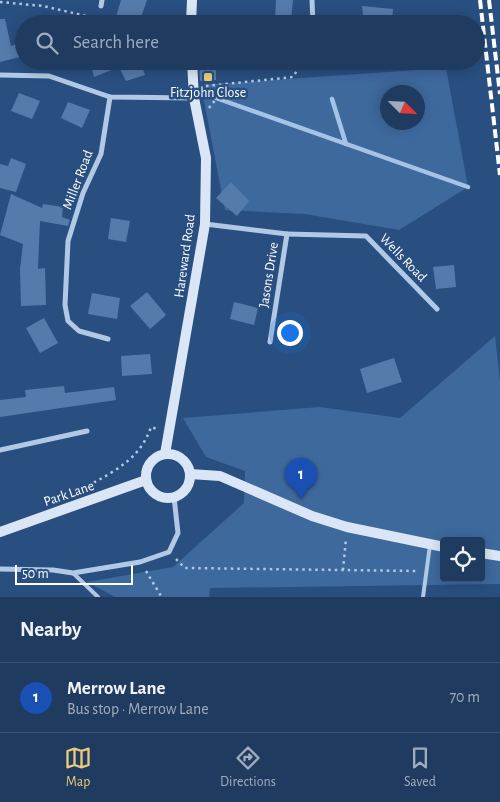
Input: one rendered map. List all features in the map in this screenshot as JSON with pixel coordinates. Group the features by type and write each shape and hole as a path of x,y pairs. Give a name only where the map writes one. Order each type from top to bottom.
{"main road":[{"path":"192,0 192,15"},
{"name":"Hareward Road","path":"165,454 205,224 206,158 198,121 193,70"},
{"path":"165,454 179,456 188,467 190,474 183,492 174,496 160,496 153,492 146,480 146,472 152,460 165,454"},
{"path":"190,474 220,476 312,516 347,527 440,546"},
{"name":"Park Lane","path":"0,532 146,480"},
{"path":"485,554 500,556"}],"street":[{"path":"312,0 313,15"},
{"path":"0,76 49,76 110,97 194,93"},
{"name":"Miller Road","path":"108,339 79,331 68,321 65,305 68,241 83,193 101,154 110,97"},
{"name":"Jasons Drive","path":"205,224 287,234 270,342"},
{"name":"Wells Road","path":"287,234 366,236 437,309"},
{"path":"0,450 87,431"},
{"path":"0,569 73,572 140,562 169,552 178,533 178,514 174,496"}],"lane":[{"path":"423,597 430,545"},
{"path":"73,572 98,597"}],"path":[{"path":"0,2 43,6 82,15"},
{"path":"194,93 228,84 293,77 297,70"},
{"path":"198,121 228,84"},
{"path":"80,490 121,468 146,443 151,427 168,432"},
{"path":"342,570 347,527"},
{"path":"169,552 184,568 260,571 426,571"},
{"path":"140,562 161,596"}],"shaded area":[{"path":"417,70 446,70 468,187 399,230 305,214 225,210 201,85"},
{"path":"495,336 500,381 500,584 210,588 209,597 115,597 87,582 173,567 244,503 245,471 206,457 183,418 320,407 400,418"}],"building":[{"path":"121,0 147,0 142,15 117,15"},
{"path":"276,0 293,0 292,15 275,15"},
{"path":"362,6 393,9 393,15 363,15"},
{"path":"0,19 5,19 11,46 15,44 15,58 0,62"},
{"path":"92,70 112,70 94,77"},
{"path":"120,70 143,70 145,75 126,81"},
{"path":"199,70 216,70 216,80 200,81"},
{"path":"19,93 40,101 32,119 11,111"},
{"path":"68,102 90,110 82,128 61,118"},
{"path":"11,158 26,164 16,192 0,188 0,164 8,166"},
{"path":"231,182 249,201 237,216 216,198"},
{"path":"11,194 42,208 43,204 63,207 62,217 70,220 68,226 40,221 38,269 45,268 46,305 21,306 20,269 23,244 0,235"},
{"path":"111,218 130,221 126,242 108,239"},
{"path":"454,265 456,287 436,289 433,267"},
{"path":"147,292 166,315 150,329 130,306"},
{"path":"92,293 120,298 117,319 88,314"},
{"path":"234,302 258,308 254,325 230,319"},
{"path":"44,318 58,343 40,353 26,328"},
{"path":"150,354 152,374 122,376 121,356"},
{"path":"394,358 402,382 367,393 360,369"},
{"path":"64,386 65,393 114,387 116,400 0,417 0,400 26,397 25,390"}],"waterway":[{"path":"216,98 468,187"},
{"path":"332,99 346,144"}],"railway":[{"path":"480,0 482,15"},
{"path":"489,0 500,94"},
{"path":"485,44 500,175"}],"place":[{"name":"Fitzjohn Close","path":"208,77"},
{"name":"Merrow Lane","path":"301,499"}]}
